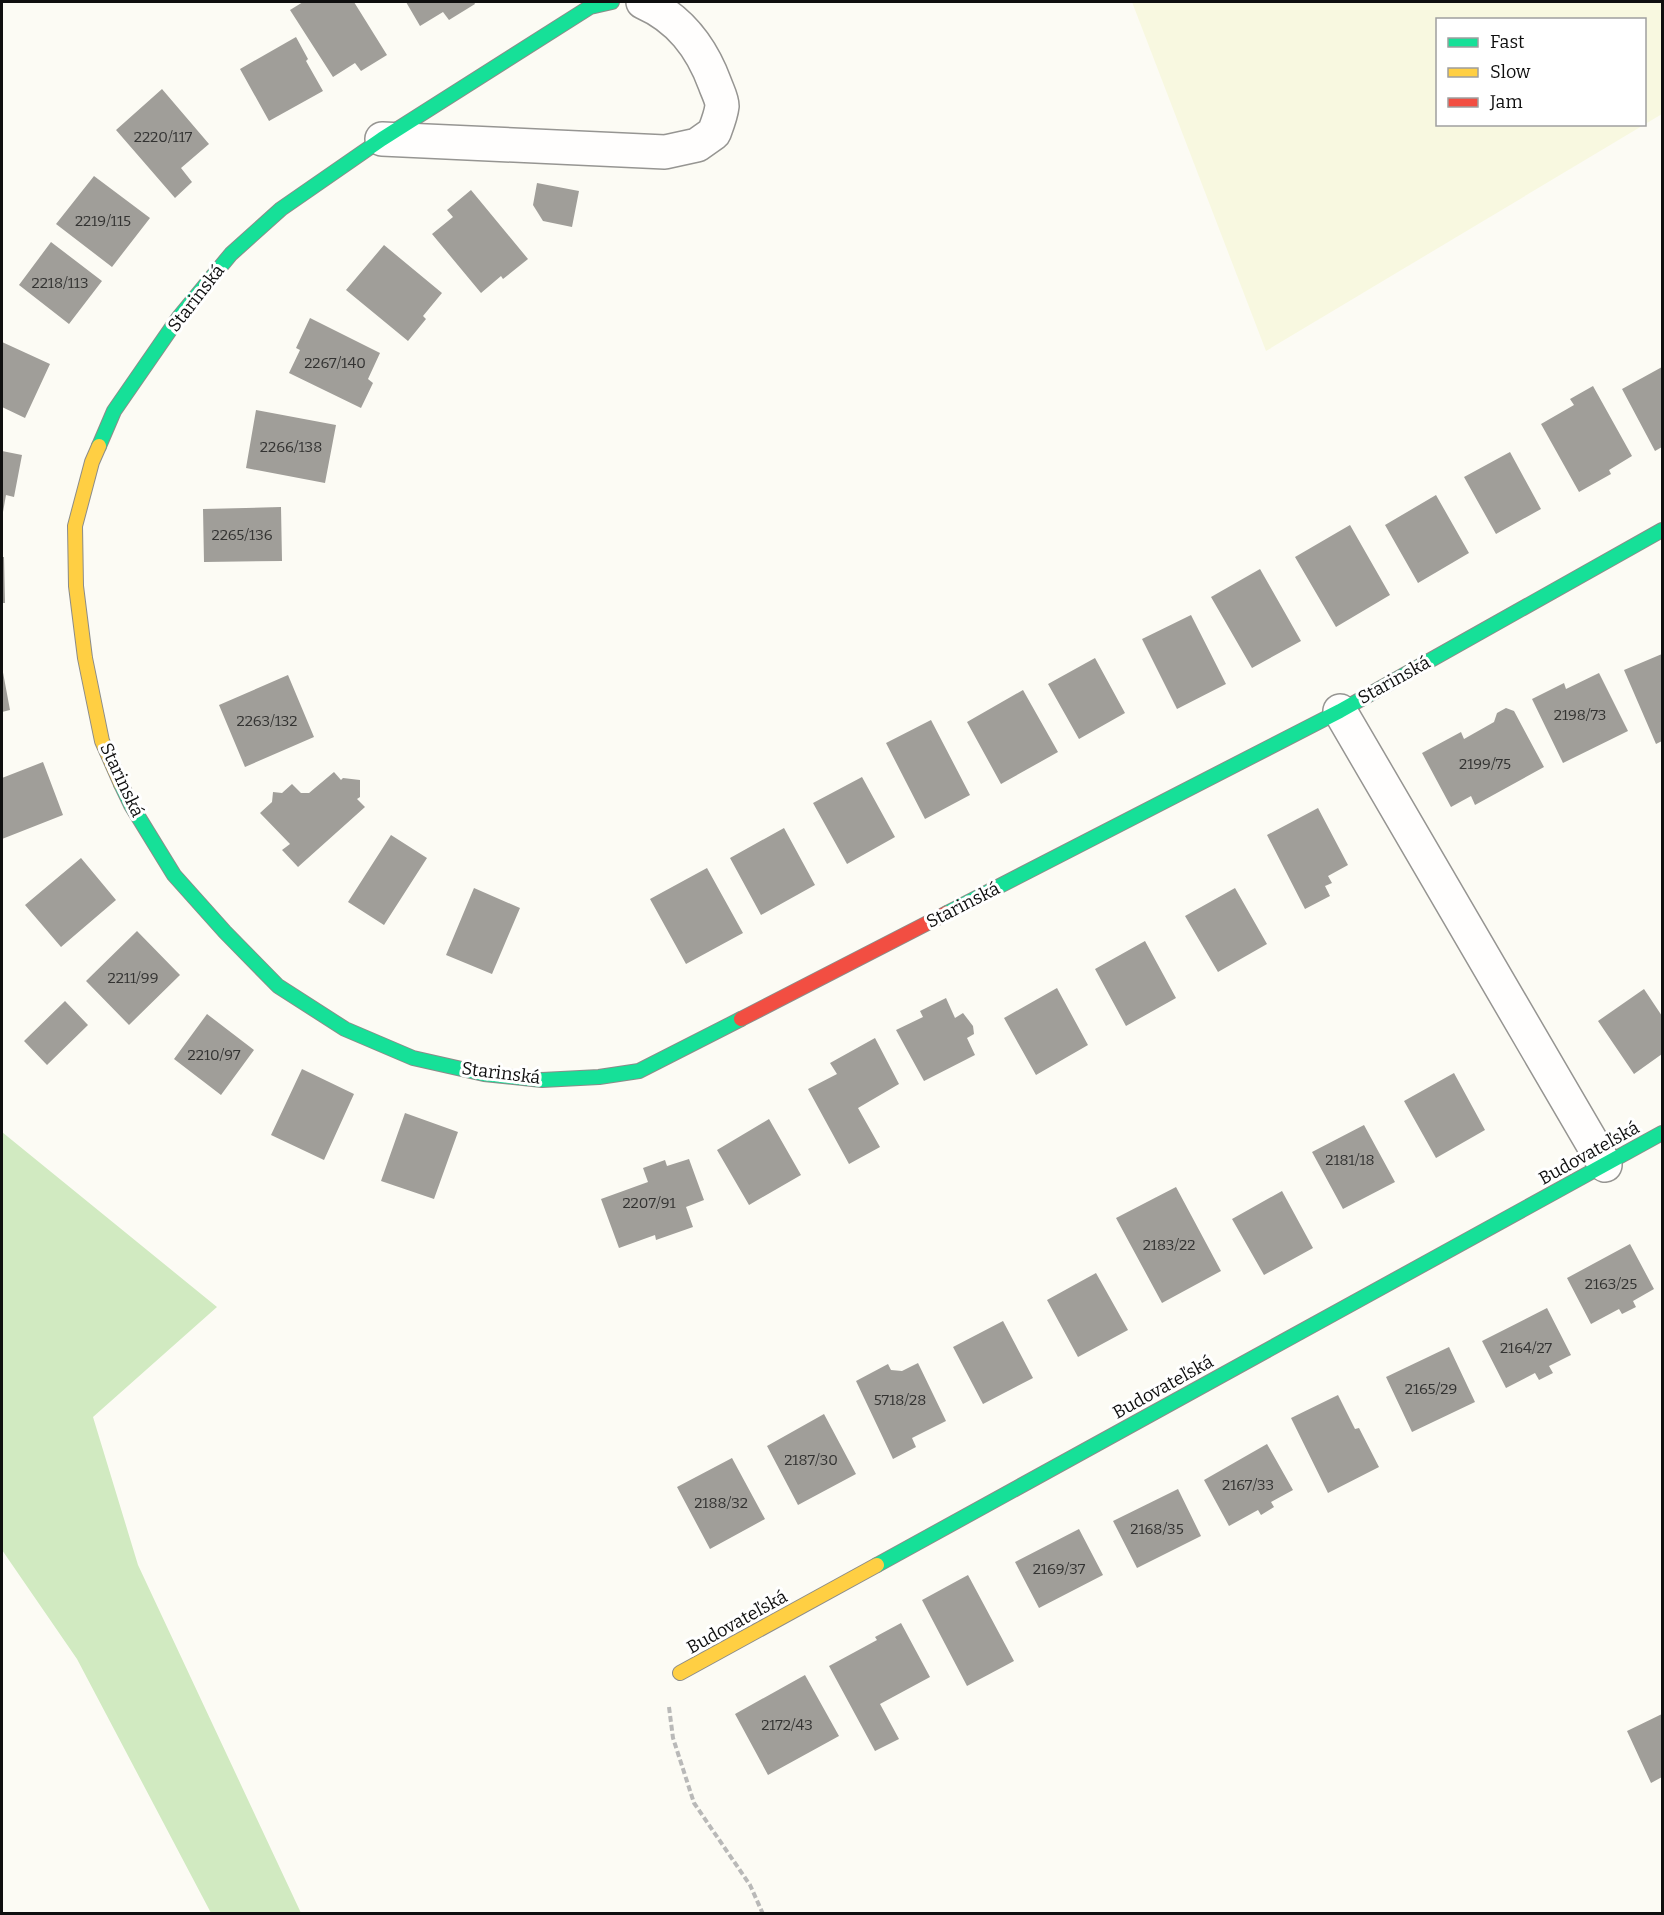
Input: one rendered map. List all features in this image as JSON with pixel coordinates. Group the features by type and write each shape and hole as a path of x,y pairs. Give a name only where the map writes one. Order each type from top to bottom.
{"street":[{"name":"Starinská","path":"612,2 590,7 382,138 281,209 231,254 179,317 114,411 92,462 75,526 76,586 85,658 102,741 131,805 174,875 225,932 278,986 345,1029 413,1058 484,1074 542,1080 599,1077 639,1071 1340,711 1656,537"},
{"path":"382,138 665,152 697,145 714,133 722,104 710,71 682,27 661,10 643,2"},
{"path":"1340,711 1605,1165"},
{"name":"Budovateľská","path":"680,1673 1662,1133"}],"path":[{"path":"680,1673 668,1698 673,1738 694,1803 750,1885 763,1914"}],"green space":[{"path":"1132,2 1662,2 1662,114 1646,124 1646,18 1436,18 1436,126 1642,126 1266,351"},
{"path":"2,1132 217,1307 93,1417 138,1565 301,1913 211,1913 77,1659 2,1550"}],"building":[{"path":"303,2 354,2 387,55 361,71 355,63 333,77 290,10"},
{"path":"406,2 474,2 475,4 449,20 443,12 420,26"},
{"path":"296,37 323,91 269,121 240,69"},
{"path":"162,89 209,144 181,168 192,182 175,198 116,130"},
{"path":"94,176 150,218 112,267 56,224"},
{"path":"537,183 579,191 572,227 543,221 533,205"},
{"path":"471,190 528,259 503,279 501,276 481,293 432,234 453,217 447,210"},
{"path":"51,242 102,281 69,324 19,285"},
{"path":"384,245 442,293 423,316 426,319 408,341 346,290"},
{"path":"310,318 380,353 368,379 373,383 361,408 289,373 300,350 296,348"},
{"path":"2,342 50,364 25,418 2,407"},
{"path":"1662,367 1662,447 1655,451 1622,389"},
{"path":"1593,386 1632,456 1609,470 1611,474 1579,492 1541,424 1574,405 1570,399"},
{"path":"256,410 336,425 325,483 246,468"},
{"path":"2,451 22,455 14,497 6,495 3,512"},
{"path":"1510,452 1541,509 1496,534 1464,477"},
{"path":"1436,495 1469,553 1418,583 1385,525"},
{"path":"281,507 282,561 204,562 203,509"},
{"path":"1350,525 1390,595 1336,627 1295,557"},
{"path":"2,557 4,557 5,603 2,603"},
{"path":"1260,569 1301,641 1252,668 1211,597"},
{"path":"1191,615 1226,684 1177,709 1142,639"},
{"path":"1662,654 1662,741 1656,744 1624,670"},
{"path":"1095,658 1125,713 1079,739 1048,684"},
{"path":"2,667 10,710 2,712"},
{"path":"1599,673 1628,731 1563,763 1532,699 1564,683 1566,689"},
{"path":"288,675 314,737 245,767 219,705"},
{"path":"1023,690 1058,752 1001,784 967,722"},
{"path":"1506,708 1514,711 1544,767 1475,805 1471,796 1451,807 1422,753 1461,732 1464,739 1494,722 1497,713"},
{"path":"931,720 970,795 925,819 886,743"},
{"path":"43,762 63,815 2,839 2,778"},
{"path":"334,772 341,780 343,778 360,780 360,797 357,799 365,807 298,867 282,850 290,844 260,813 272,802 273,792 282,793 292,784 301,793 309,793"},
{"path":"862,777 895,837 847,864 813,803"},
{"path":"1318,808 1348,865 1328,876 1332,883 1325,886 1330,896 1305,909 1267,835"},
{"path":"784,828 815,885 761,915 730,858"},
{"path":"391,835 427,858 384,925 348,902"},
{"path":"81,858 116,900 61,947 25,905"},
{"path":"707,868 743,933 686,964 650,899"},
{"path":"474,888 520,908 492,974 446,955"},
{"path":"1235,888 1267,944 1218,972 1185,916"},
{"path":"137,931 180,975 129,1025 86,981"},
{"path":"1145,941 1176,998 1126,1026 1095,969"},
{"path":"1057,988 1088,1045 1036,1075 1004,1018"},
{"path":"1644,989 1662,1016 1662,1054 1634,1074 1598,1021"},
{"path":"946,998 955,1018 963,1013 973,1026 974,1034 967,1038 975,1055 924,1081 896,1030 923,1017 920,1011"},
{"path":"65,1001 88,1025 47,1065 24,1041"},
{"path":"207,1014 254,1050 221,1095 174,1059"},
{"path":"875,1038 899,1084 858,1108 880,1147 849,1164 808,1089 837,1074 830,1063"},
{"path":"302,1069 354,1094 324,1160 271,1135"},
{"path":"1454,1073 1485,1130 1436,1158 1404,1101"},
{"path":"405,1113 458,1132 434,1199 381,1181"},
{"path":"769,1119 801,1175 749,1205 717,1150"},
{"path":"1364,1125 1395,1182 1343,1209 1312,1152"},
{"path":"689,1159 704,1200 686,1207 693,1227 656,1240 655,1235 619,1248 601,1199 648,1182 643,1168 665,1160 667,1166"},
{"path":"1176,1187 1221,1271 1162,1303 1116,1218"},
{"path":"1282,1191 1313,1248 1264,1275 1232,1219"},
{"path":"1630,1244 1654,1289 1633,1301 1636,1307 1622,1314 1619,1309 1591,1324 1567,1278"},
{"path":"1096,1273 1128,1330 1078,1357 1047,1300"},
{"path":"1547,1308 1571,1355 1549,1366 1553,1373 1539,1380 1535,1373 1506,1388 1482,1341"},
{"path":"1003,1321 1033,1378 983,1404 953,1347"},
{"path":"1449,1347 1475,1402 1412,1432 1386,1377"},
{"path":"918,1363 946,1421 912,1438 916,1447 893,1459 856,1381 888,1364 891,1370 902,1371"},
{"path":"1338,1395 1355,1429 1359,1428 1379,1467 1328,1493 1291,1418"},
{"path":"824,1414 856,1474 798,1505 767,1446"},
{"path":"1267,1444 1293,1490 1271,1502 1274,1507 1261,1515 1258,1510 1229,1526 1204,1480"},
{"path":"732,1458 765,1519 710,1549 677,1487"},
{"path":"1178,1489 1201,1536 1137,1568 1113,1521"},
{"path":"1079,1529 1103,1575 1039,1608 1015,1562"},
{"path":"968,1575 1014,1661 967,1686 922,1600"},
{"path":"901,1623 930,1677 880,1704 899,1739 875,1751 829,1666 877,1640 875,1637"},
{"path":"805,1675 839,1736 768,1775 735,1714"},
{"path":"1662,1714 1662,1777 1651,1783 1627,1731"}],"traffic: fast":[{"path":"99,446 114,411 179,317 231,254 281,209 382,139 590,7 612,2"},
{"path":"947,913 1340,711 1662,530"},
{"path":"121,784 131,805 174,875 278,986 345,1029 413,1058 484,1074 542,1080 599,1077 639,1071 741,1019"},
{"path":"877,1565 1662,1133"}],"traffic: slow":[{"path":"99,446 92,462 75,526 76,586 85,658 102,741 121,784"},
{"path":"680,1673 877,1565"}],"traffic: jam":[{"path":"741,1019 947,913"}]}
